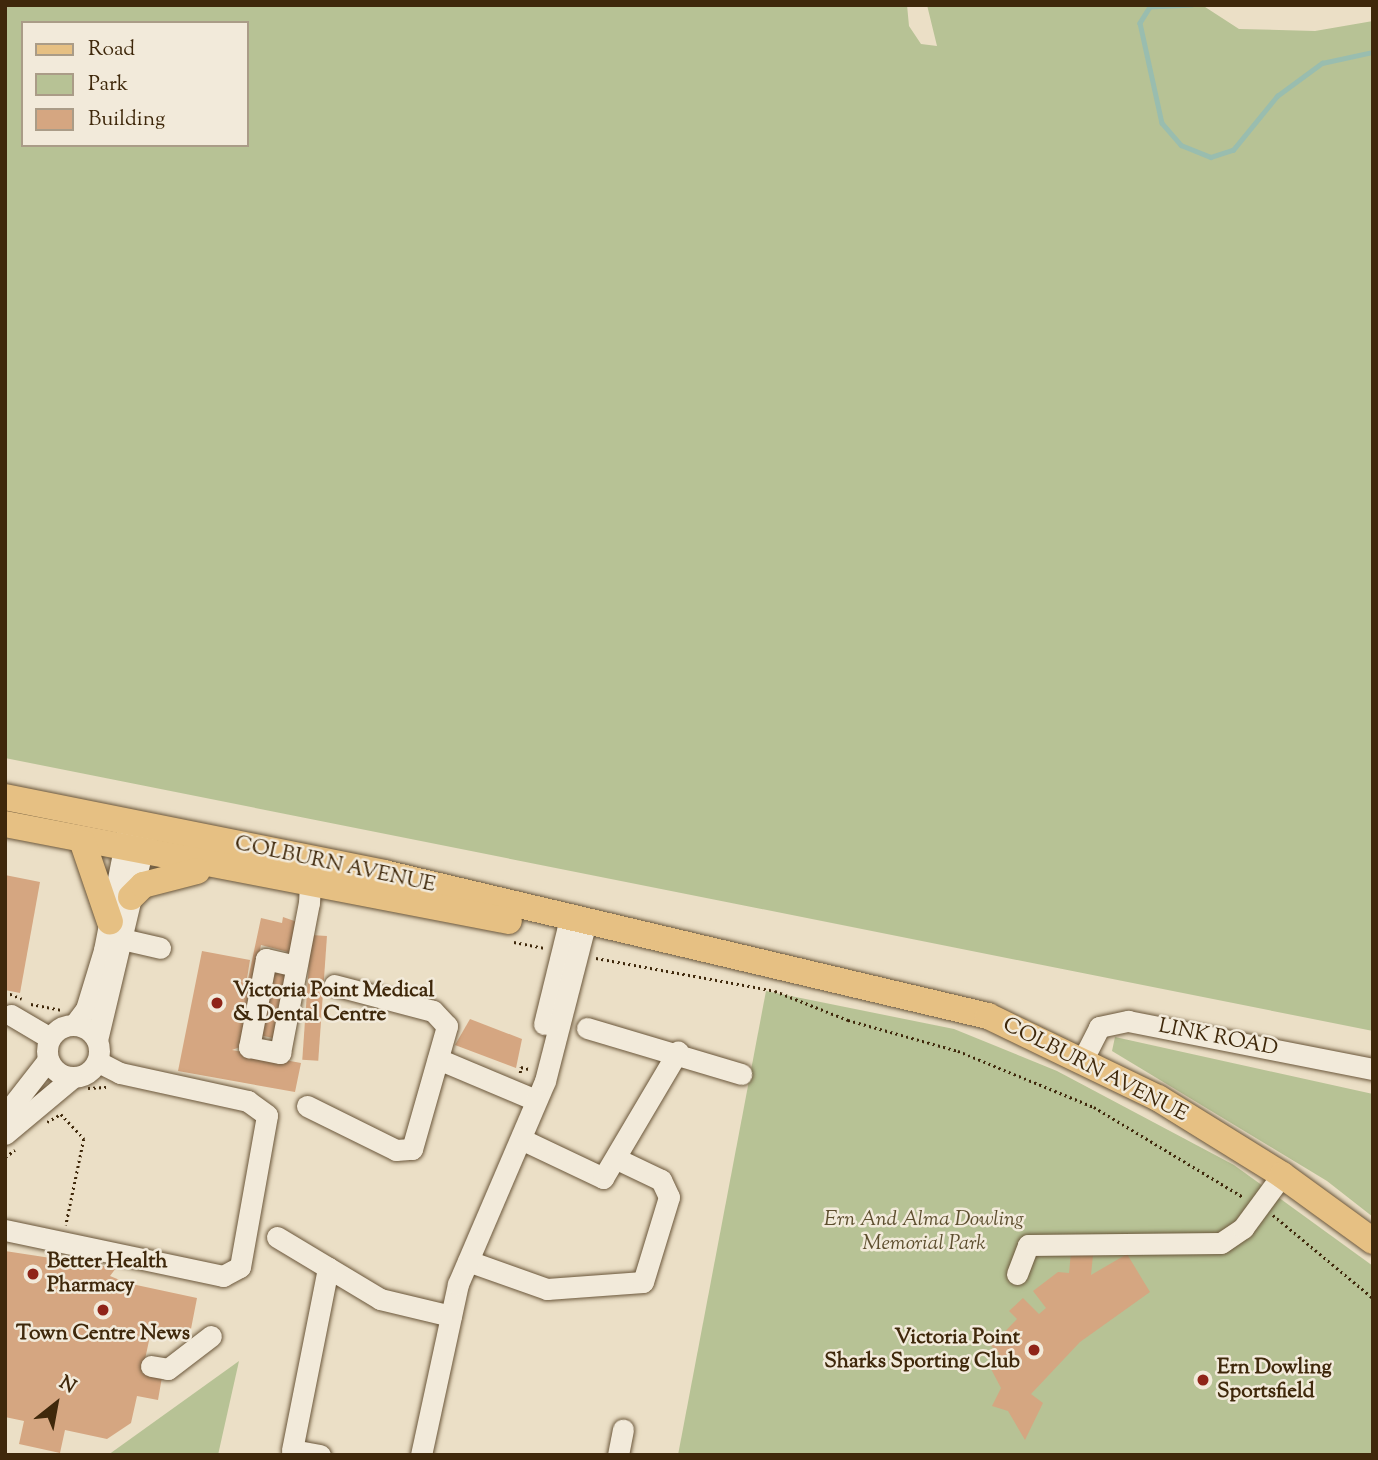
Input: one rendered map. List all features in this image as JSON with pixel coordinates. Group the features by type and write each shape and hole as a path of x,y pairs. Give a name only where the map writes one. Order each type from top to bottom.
{"main road":[{"name":"COLBURN AVENUE","path":"5,797 139,824 573,935"},
{"name":"COLBURN AVENUE","path":"5,824 201,867 573,935 642,931 663,942 912,994 988,1016 1083,1059 1282,1175 1373,1241"},
{"path":"83,843 97,868 116,931"},
{"path":"131,897 143,885 193,875 201,867"}],"street":[{"path":"98,1062 97,1040 116,931 139,824"},
{"path":"5,1115 49,1049 74,1025 91,997 131,897 132,853"},
{"path":"296,966 310,885"},
{"path":"116,931 160,948"},
{"path":"421,1455 451,1316 468,1261 521,1139 573,935"},
{"path":"307,1106 396,1150 412,1149 438,1059 444,1016 334,985"},
{"path":"11,1015 49,1049 72,1078"},
{"name":"LINK ROAD","path":"1083,1059 1099,1027 1128,1021 1373,1069"},
{"path":"74,1025 97,1040"},
{"path":"587,1028 678,1051 741,1074"},
{"path":"521,1139 603,1178 619,1160 678,1051"},
{"path":"438,1059 533,1099"},
{"path":"5,1135 72,1078 98,1062"},
{"path":"5,1230 223,1276 240,1267 267,1127 259,1106 120,1073 98,1062"},
{"path":"468,1261 547,1289 643,1282 669,1197 661,1180 619,1160"},
{"path":"1017,1275 1028,1245 1221,1243 1259,1205 1282,1175"},
{"path":"277,1237 380,1299 451,1316"},
{"path":"320,1455 292,1450 328,1268"},
{"path":"151,1366 168,1369 211,1336"},
{"path":"618,1455 623,1429"}],"path":[{"path":"508,941 573,935 775,991 848,1020 948,1047 1094,1107 1259,1205 1373,1297"},
{"path":"5,992 22,995 21,1003 65,1011 82,995 91,997"},
{"path":"45,1120 50,1124 61,1114 85,1139 62,1242"}],"green space":[{"path":"5,5 907,5 909,26 921,44 937,46 927,5 1202,5 1239,29 1315,31 1373,21 1373,1031 5,758"},
{"name":"Ern And Alma Dowling Memorial Park","path":"766,991 954,1029 1057,1071 1234,1165 1373,1266 1373,1455 678,1455"},
{"path":"1115,1037 1373,1094 1373,1217 1327,1181 1112,1051"},
{"path":"239,1361 218,1455 108,1455"}],"building":[{"path":"5,875 40,882 20,993 5,990"},
{"name":"Victoria Point Medical & Dental Centre","path":"283,917 300,923 296,954 261,945 240,1047 232,1050 301,1063 295,1092 178,1071 202,951 250,960 243,1003 261,918 282,923"},
{"path":"311,935 327,936 318,1061 302,1060"},
{"path":"271,967 290,971 275,1038 257,1034"},
{"path":"470,1019 522,1039 516,1068 455,1045"},
{"path":"5,1251 116,1268 110,1276 127,1283 197,1298 190,1334 152,1327 142,1373 162,1377 158,1400 137,1396 131,1423 107,1439 65,1430 60,1453 19,1444 24,1421 5,1417"},
{"name":"Victoria Point Sharks Sporting Club","path":"1071,1252 1093,1255 1091,1275 1127,1254 1150,1292 1080,1342 1031,1394 1043,1403 1025,1440 1008,1411 992,1406 1001,1388 991,1369 999,1353 991,1346 1017,1319 1009,1311 1023,1298 1039,1314 1046,1308 1033,1291 1058,1272 1069,1273"}],"waterway":[{"path":"1192,5 1150,7 1140,23 1162,123 1181,145 1211,157 1233,150 1277,96 1322,63 1373,52"}],"place":[{"name":"Victoria Point Medical & Dental Centre","path":"217,1003"},
{"name":"Better Health Pharmacy","path":"33,1274"},
{"name":"Town Centre News","path":"103,1310"},
{"name":"Victoria Point Sharks Sporting Club","path":"1034,1350"},
{"name":"Ern Dowling Sportsfield","path":"1203,1380"}]}
